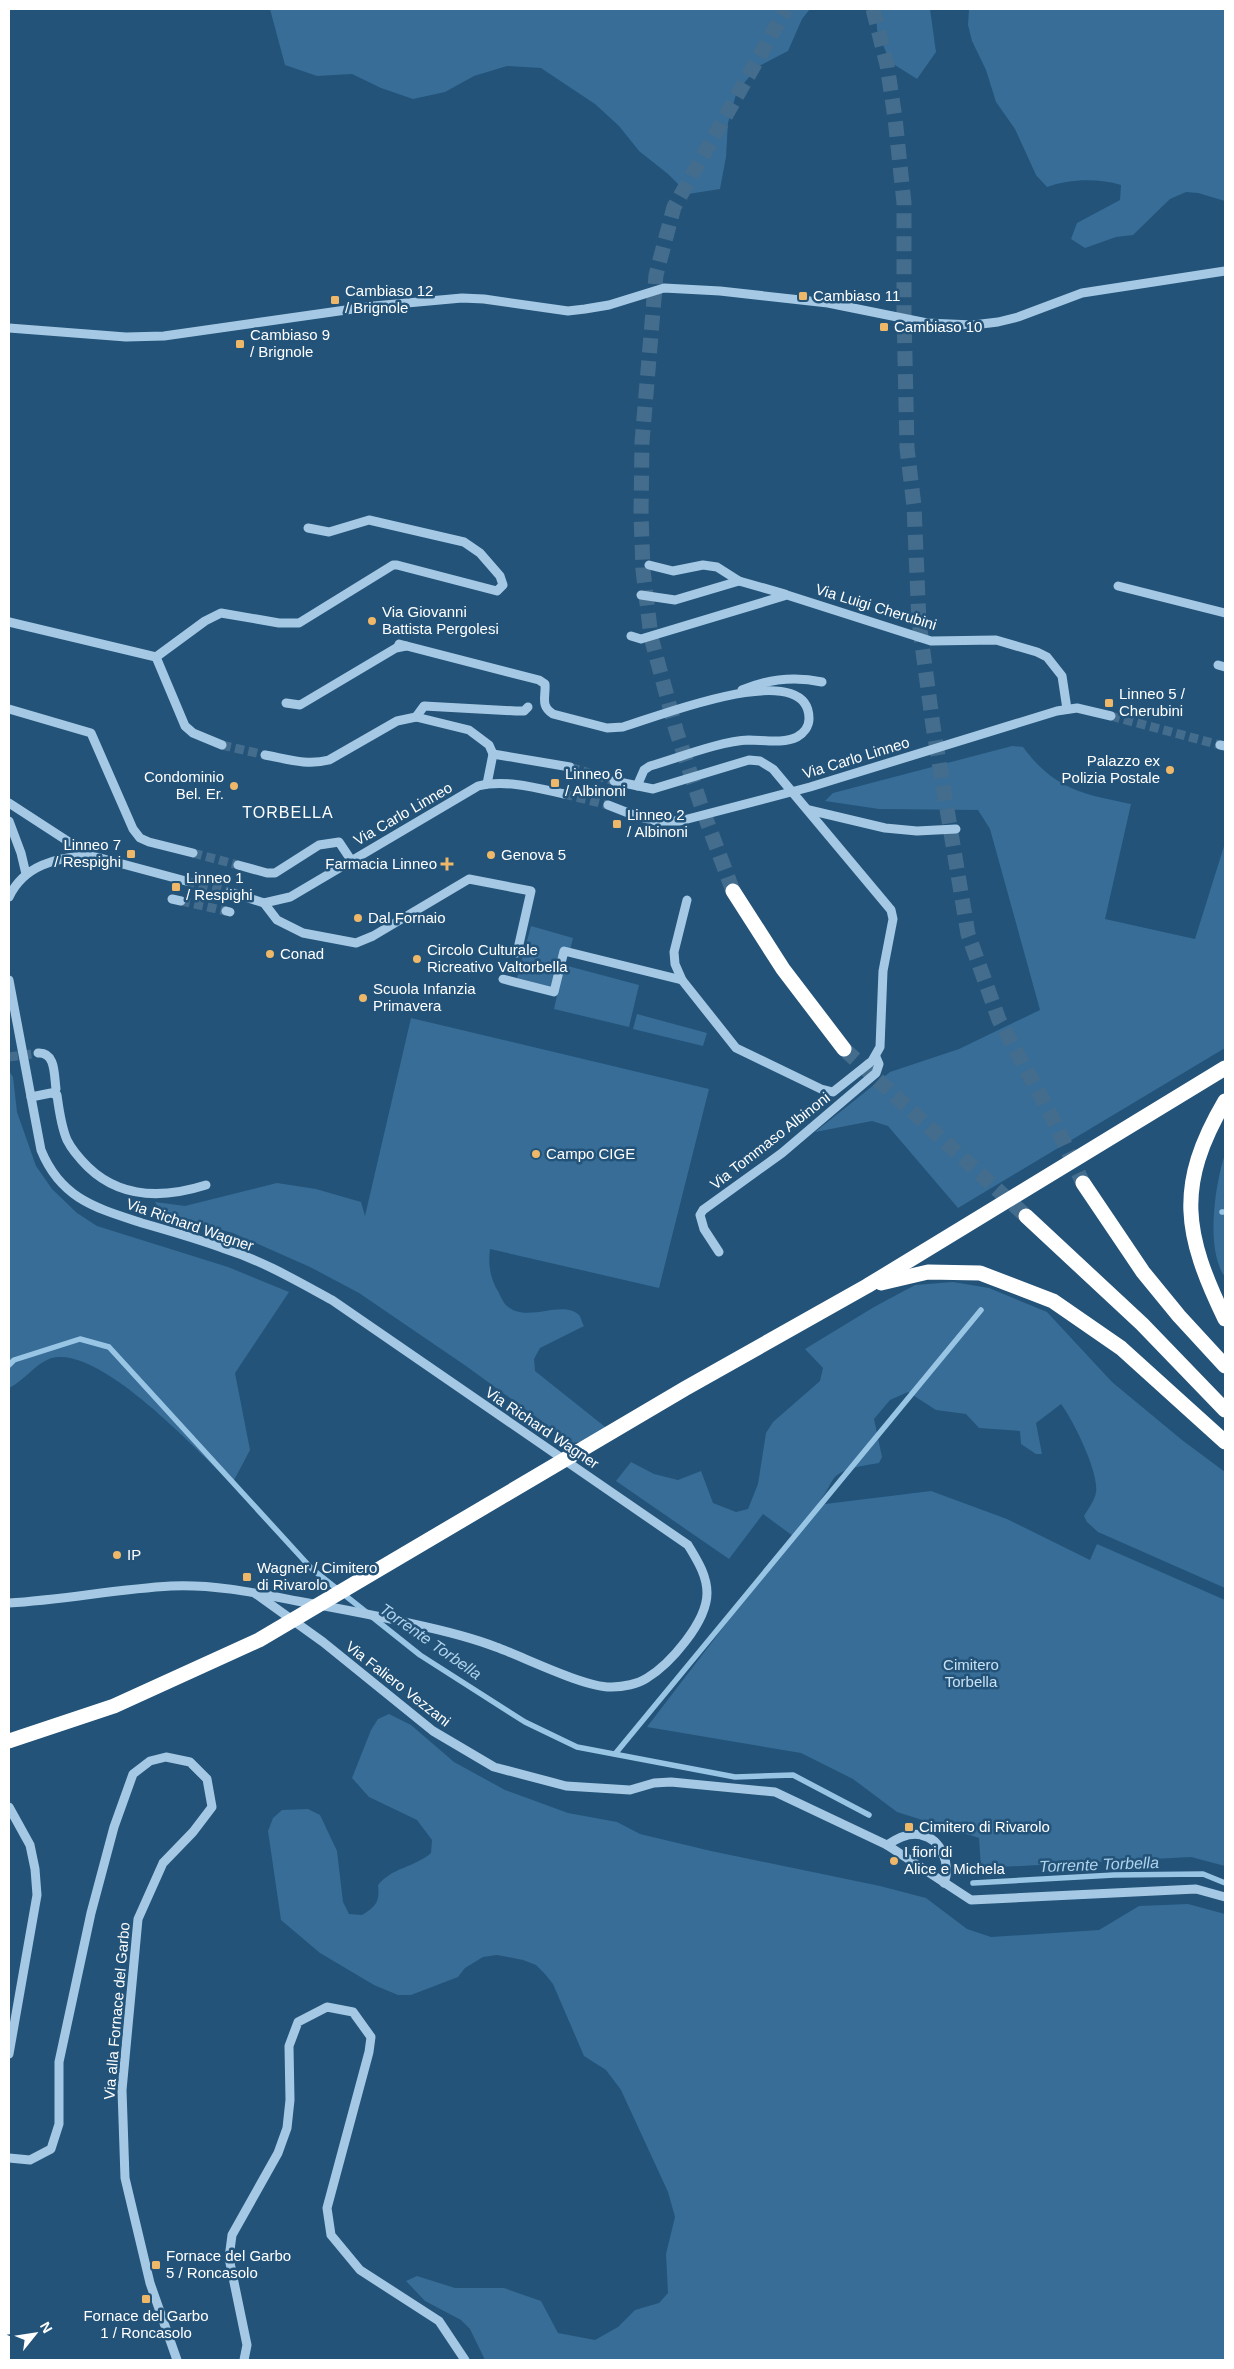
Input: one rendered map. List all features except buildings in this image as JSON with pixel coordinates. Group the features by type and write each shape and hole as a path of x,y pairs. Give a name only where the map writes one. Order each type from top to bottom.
{"highway":[{"path":"733,891 783,969 844,1049"},
{"path":"9,1742 114,1706 260,1640 686,1388 867,1286 1225,1068"},
{"path":"1225,1102 1210,1129 1195,1164 1191,1219 1196,1250 1225,1319"},
{"path":"1083,1183 1143,1272 1179,1316 1225,1366"},
{"path":"1026,1216 1142,1324 1225,1410"},
{"path":"867,1286 928,1272 980,1273 1053,1301 1121,1348 1225,1442"}],"street":[{"path":"9,328 126,337 164,336 374,306 462,298 484,299 568,311 609,305 664,288 720,291 828,302 927,323 973,325 1018,317 1082,293 1224,273"},
{"path":"9,622 156,656 205,621 221,613 279,624 299,623 397,564 497,591 503,584 500,576 480,553 464,542 369,520 329,532 308,528"},
{"name":"Via Luigi Cherubini","path":"649,565 673,570 703,565 717,567 739,581 788,594 930,641 996,640 1037,652 1047,657 1062,676 1067,709"},
{"path":"641,595 675,600 739,581"},
{"path":"1118,586 1225,613"},
{"path":"631,636 641,639 788,594"},
{"path":"286,703 300,705 403,645 540,680 544,684 543,703 547,710 553,714 606,728 622,727 772,680 799,678 822,682"},
{"path":"156,656 185,726 193,733 222,745"},
{"path":"637,786 641,775 650,766 739,741 790,740 805,730 809,722 809,712 806,703 800,696 784,691 738,692"},
{"path":"416,717 424,706 516,712 524,712 528,707"},
{"name":"Via Carlo Linneo","path":"608,804 636,816 658,822 680,820 810,787 1057,711 1077,708 1112,716"},
{"path":"9,710 91,733 133,829 140,838 193,853"},
{"path":"265,754 302,763 322,762 397,721 416,717 468,730 489,745 493,754 487,784"},
{"path":"493,754 570,767"},
{"name":"Via Tommaso Albinoni","path":"614,781 653,789 735,763 760,761 773,769 888,905 893,914 883,971 880,1047 876,1057 833,1092 821,1089 736,1048 682,980 675,964 674,952 687,900"},
{"name":"Via Carlo Linneo","path":"264,903 290,897 463,794 487,784 518,785 564,794"},
{"path":"9,803 89,855 186,881"},
{"path":"808,810 885,828 917,831 956,829"},
{"path":"9,821 17,839 26,874"},
{"path":"238,865 267,873 275,872 319,845 339,842 351,860"},
{"path":"9,897 18,882 26,874 48,862 89,855"},
{"path":"230,892 264,903 277,920 303,933 356,943 373,936 469,878 531,891 517,952"},
{"path":"502,978 554,992 564,951 682,980"},
{"name":"Via Richard Wagner","path":"9,980 12,1014 41,1150 46,1161 64,1185 81,1200 96,1208 227,1249 282,1273 332,1300 688,1545 704,1577 707,1595 698,1622 682,1645 660,1669 645,1679 629,1685 611,1687 586,1681 494,1646 384,1617 254,1593"},
{"path":"38,1053 45,1053 52,1060 56,1089 54,1093 67,1141 80,1159 106,1181 127,1190 148,1194 182,1192 206,1185"},
{"name":"Via Tommaso Albinoni","path":"719,1252 701,1221 700,1215 703,1210 782,1152 876,1073 879,1064 876,1057"},
{"path":"31,1097 54,1093"},
{"name":"Via Faliero Vezzani","path":"9,1603 172,1586 218,1588 254,1593 323,1642 433,1731 494,1767 566,1786 630,1790 654,1782 671,1782 775,1792 887,1845 971,1900 1196,1889 1225,1896"},
{"name":"Via alla Fornace del Garbo","path":"9,2158 30,2160 51,2149 59,2124 59,2062 91,1913 114,1826 133,1774 150,1761 166,1757 190,1762 207,1779 212,1807 193,1832 164,1863 138,1919 122,2090 125,2178 150,2283 177,2360"},
{"path":"9,1807 30,1845 35,1869 36,1895 9,2054"},
{"path":"887,1845 913,1834 920,1834 928,1838 938,1848 946,1861 947,1874 944,1883"},
{"path":"244,2360 247,2344 230,2258 232,2235 278,2153 287,2128 290,2100 289,2046 298,2022 327,2006 353,2012 371,2037 369,2052 327,2208 331,2235 360,2270 439,2321 465,2360"}],"green space":[{"path":"270,9 810,9 802,19 788,51 759,66 737,91 728,123 726,157 720,189 688,194 668,174 639,151 619,126 595,104 541,68 507,66 474,76 445,92 413,99 381,88 352,74 317,76 285,65"},
{"path":"876,9 930,9 936,52 917,79 890,62 877,30"},
{"path":"969,9 1225,9 1225,201 1198,193 1186,192 1170,199 1133,235 1116,237 1085,248 1071,239 1077,223 1120,200 1121,185 1103,181 1084,180 1065,182 1047,187 1036,175 1015,129 996,102 986,70 972,41 968,25"},
{"path":"1012,746 1023,747 1046,772 1070,788 1098,797 1131,804 1105,919 1195,939 1225,843 1225,1048 958,1208 888,1126 872,1121 815,1132 890,1072 959,1049 1040,1010 990,829 978,810 879,809 825,801 833,793"},
{"path":"531,926 573,938 570,950 551,987 517,978"},
{"path":"564,965 639,985 629,1027 554,1009"},
{"path":"637,1014 707,1033 703,1046 633,1029"},
{"name":"Campo CIGE","path":"411,1018 709,1089 659,1288 490,1249 489,1261 492,1277 496,1288 507,1306 515,1311 524,1313 563,1309 579,1315 584,1326 540,1348 534,1359 535,1371 609,1430 587,1441 572,1443 466,1366 359,1293 310,1267 233,1233 160,1210 155,1202 185,1206 277,1183 316,1189 361,1202 365,1216"},
{"path":"9,1071 13,1077 17,1112 36,1166 52,1189 77,1213 97,1226 228,1267 289,1292 235,1373 250,1450 232,1484 146,1403 119,1382 93,1366 69,1358 49,1359 9,1388"},
{"path":"1225,1154 1225,1277 1215,1251 1214,1217 1215,1199"},
{"name":"Cimitero Torbella","path":"953,1282 989,1288 1047,1312 1112,1382 1182,1440 1225,1472 1225,1588 1098,1532 1087,1522 1084,1516 1093,1501 1096,1483 1078,1434 1061,1404 1036,1423 1042,1454 1036,1454 1021,1444 1020,1431 979,1428 966,1414 936,1410 908,1392 890,1400 874,1419 882,1457 879,1463 853,1468 836,1476 817,1505 931,1491 1007,1519 1090,1560 1097,1544 1225,1600 1225,1866 1191,1857 981,1868 979,1838 897,1812 853,1779 801,1753 647,1727 793,1536 763,1514 729,1559 616,1481 631,1462 654,1474 678,1480 701,1471 713,1503 736,1512 748,1509 758,1484 766,1433 773,1422 820,1381 823,1368 805,1349 874,1307 915,1285"},
{"path":"389,1714 411,1725 454,1762 505,1790 568,1813 617,1822 640,1834 711,1851 880,1886 926,1898 967,1929 991,1937 1099,1930 1139,1906 1188,1904 1225,1914 1225,2360 485,2360 470,2329 461,2320 425,2301 406,2281 417,2276 455,2288 504,2288 541,2301 558,2333 595,2340 618,2327 635,2310 659,2303 668,2293 666,2254 675,2217 668,2192 621,2090 606,2070 584,2056 553,1984 536,1965 523,1960 497,1955 483,1957 465,1968 458,1977 411,1995 398,1995 374,1985 320,1953 281,1920 268,1831 273,1818 282,1810 308,1809 320,1815 337,1851 343,1902 349,1914 362,1915 367,1912 378,1900 378,1885 384,1879 431,1853 432,1840 417,1820 369,1797 352,1778 371,1730 378,1719"}],"waterway":[{"path":"615,1754 981,1310"},
{"name":"Torrente Torbella","path":"9,1365 14,1360 80,1339 109,1347 312,1569 420,1655 525,1722 577,1747 735,1777 793,1775 869,1815"},
{"name":"Torrente Torbella","path":"973,1883 1114,1875 1203,1874 1225,1883"}],"tunnel":[{"path":"733,891 703,811 676,730 651,637 643,570 641,515 642,442 656,275 674,207 786,9"},
{"path":"873,9 887,65 904,203 907,448 914,506 919,622 933,726 968,934 999,1020 1050,1113 1083,1183"},
{"path":"1111,716 1220,745"},
{"path":"222,745 265,755"},
{"path":"570,767 614,781"},
{"path":"564,794 608,805"},
{"path":"193,853 238,865"},
{"path":"186,881 230,892"},
{"path":"181,901 226,911"},
{"path":"844,1049 1026,1216"},
{"path":"9,1057 38,1053"}],"place":[{"name":"Cambiaso 11","path":"803,296"},
{"name":"Cambiaso 12 / Brignole","path":"335,300"},
{"name":"Cambiaso 10","path":"884,327"},
{"name":"Cambiaso 9 / Brignole","path":"240,344"},
{"name":"Via Giovanni Battista Pergolesi","path":"372,621"},
{"name":"Linneo 5 / Cherubini","path":"1109,703"},
{"name":"Palazzo ex Polizia Postale","path":"1170,770"},
{"name":"Linneo 6 / Albinoni","path":"555,783"},
{"name":"Condominio Bel. Er.","path":"234,786"},
{"name":"Linneo 2 / Albinoni","path":"617,824"},
{"name":"Linneo 7 / Respighi","path":"131,854"},
{"name":"Genova 5","path":"491,855"},
{"name":"Farmacia Linneo","path":"447,864"},
{"name":"Linneo 1 / Respighi","path":"176,887"},
{"name":"Dal Fornaio","path":"358,918"},
{"name":"Conad","path":"270,954"},
{"name":"Circolo Culturale Ricreativo Valtorbella","path":"417,959"},
{"name":"Scuola Infanzia Primavera","path":"363,998"},
{"name":"Campo CIGE","path":"536,1154"},
{"name":"IP","path":"117,1555"},
{"name":"Wagner / Cimitero di Rivarolo","path":"247,1577"},
{"name":"Cimitero di Rivarolo","path":"909,1827"},
{"name":"I fiori di Alice e Michela","path":"894,1861"},
{"name":"Fornace del Garbo 5 / Roncasolo","path":"156,2265"},
{"name":"Fornace del Garbo 1 / Roncasolo","path":"146,2299"}],"district":[{"name":"TORBELLA","path":"288,812"}]}
